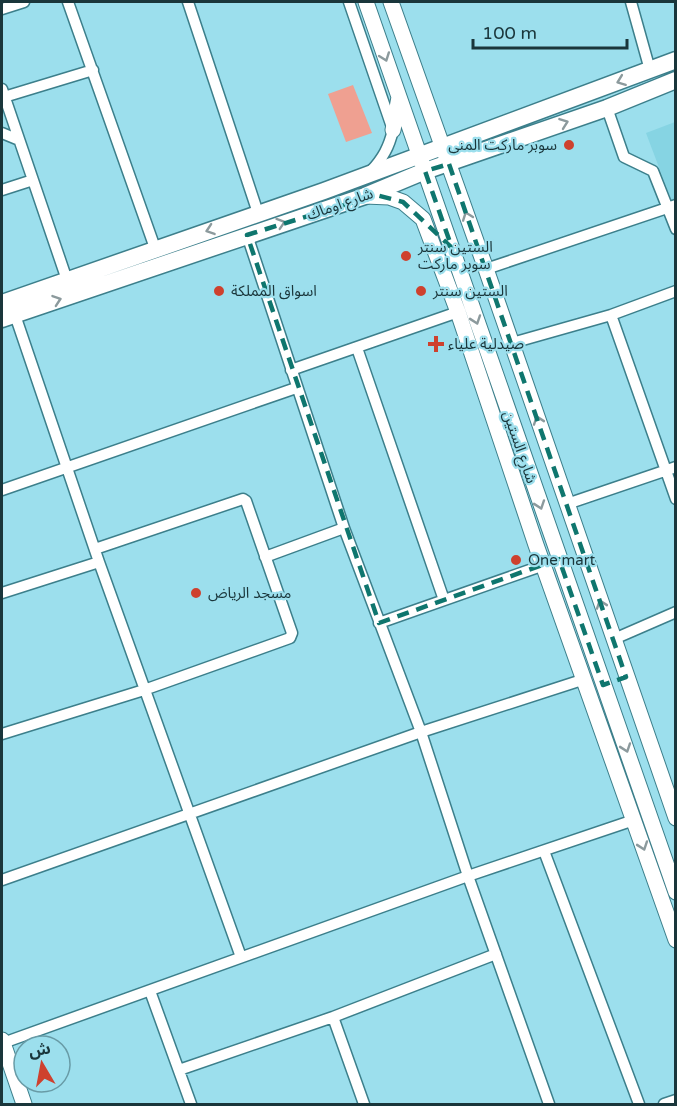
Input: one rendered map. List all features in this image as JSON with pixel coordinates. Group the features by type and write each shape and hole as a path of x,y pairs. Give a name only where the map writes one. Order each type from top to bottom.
{"main road":[{"path":"368,7 391,2"},
{"name":"شارع الستين","path":"391,2 512,343 635,703 672,794 675,818"},
{"name":"شارع الستين","path":"368,7 675,892"},
{"path":"650,70 675,60"},
{"name":"شارع اوماك","path":"2,303 367,176 420,154 650,70"},
{"name":"شارع اوماك","path":"8,317 365,196 425,171 607,108 675,80"},
{"path":"393,130 399,94"},
{"path":"478,133 484,152"},
{"path":"365,196 388,197 402,202 440,232 451,245"},
{"path":"423,219 458,312 536,545 675,940"},
{"path":"536,545 552,539"},
{"path":"603,685 626,676"},
{"path":"612,710 635,703"},
{"path":"2,1042 24,1104"}],"street":[{"path":"2,9 24,2"},
{"path":"68,2 155,248"},
{"path":"188,2 258,213"},
{"path":"349,2 393,130 390,143 382,159 367,176"},
{"path":"631,2 650,70"},
{"path":"67,280 3,93 93,70"},
{"path":"607,108 624,157 653,171 672,206 675,229"},
{"path":"2,133 19,140"},
{"path":"2,190 33,180"},
{"path":"486,269 672,206"},
{"path":"247,235 344,528 421,732 468,876 549,1104"},
{"path":"512,343 611,315 675,291"},
{"path":"291,370 458,312"},
{"path":"611,315 670,469 675,499"},
{"path":"8,317 66,467 241,957"},
{"path":"357,348 444,600"},
{"path":"2,490 296,388"},
{"path":"567,504 670,469"},
{"path":"2,734 144,690 290,638 292,633 246,501 243,499 95,549"},
{"path":"265,557 344,528"},
{"path":"2,593 99,562"},
{"path":"379,623 544,565"},
{"path":"614,639 675,612"},
{"path":"2,879 421,732 585,679"},
{"path":"2,1042 634,819"},
{"path":"544,851 639,1104"},
{"path":"179,1070 333,1017 496,954"},
{"path":"150,991 191,1104"},
{"path":"333,1017 364,1104"},
{"path":"664,1104 675,1100"}],"highlighted area":[{"path":"449,164 626,677 603,685 559,559 379,623 247,235 376,195 403,202 452,248 425,171"}],"shaded area":[{"path":"353,85 372,133 346,142 328,94"},
{"path":"675,122 675,201 672,202 646,133"}],"place":[{"name":"سوبر ماركت المنى","path":"569,145"},
{"name":"الستين سنتر سوبر ماركت","path":"406,256"},
{"name":"اسواق المملكة","path":"219,291"},
{"name":"الستين سنتر","path":"421,291"},
{"name":"صيدلية علياء","path":"436,344"},
{"name":"One mart","path":"516,560"},
{"name":"مسجد الرياض","path":"196,593"}]}
